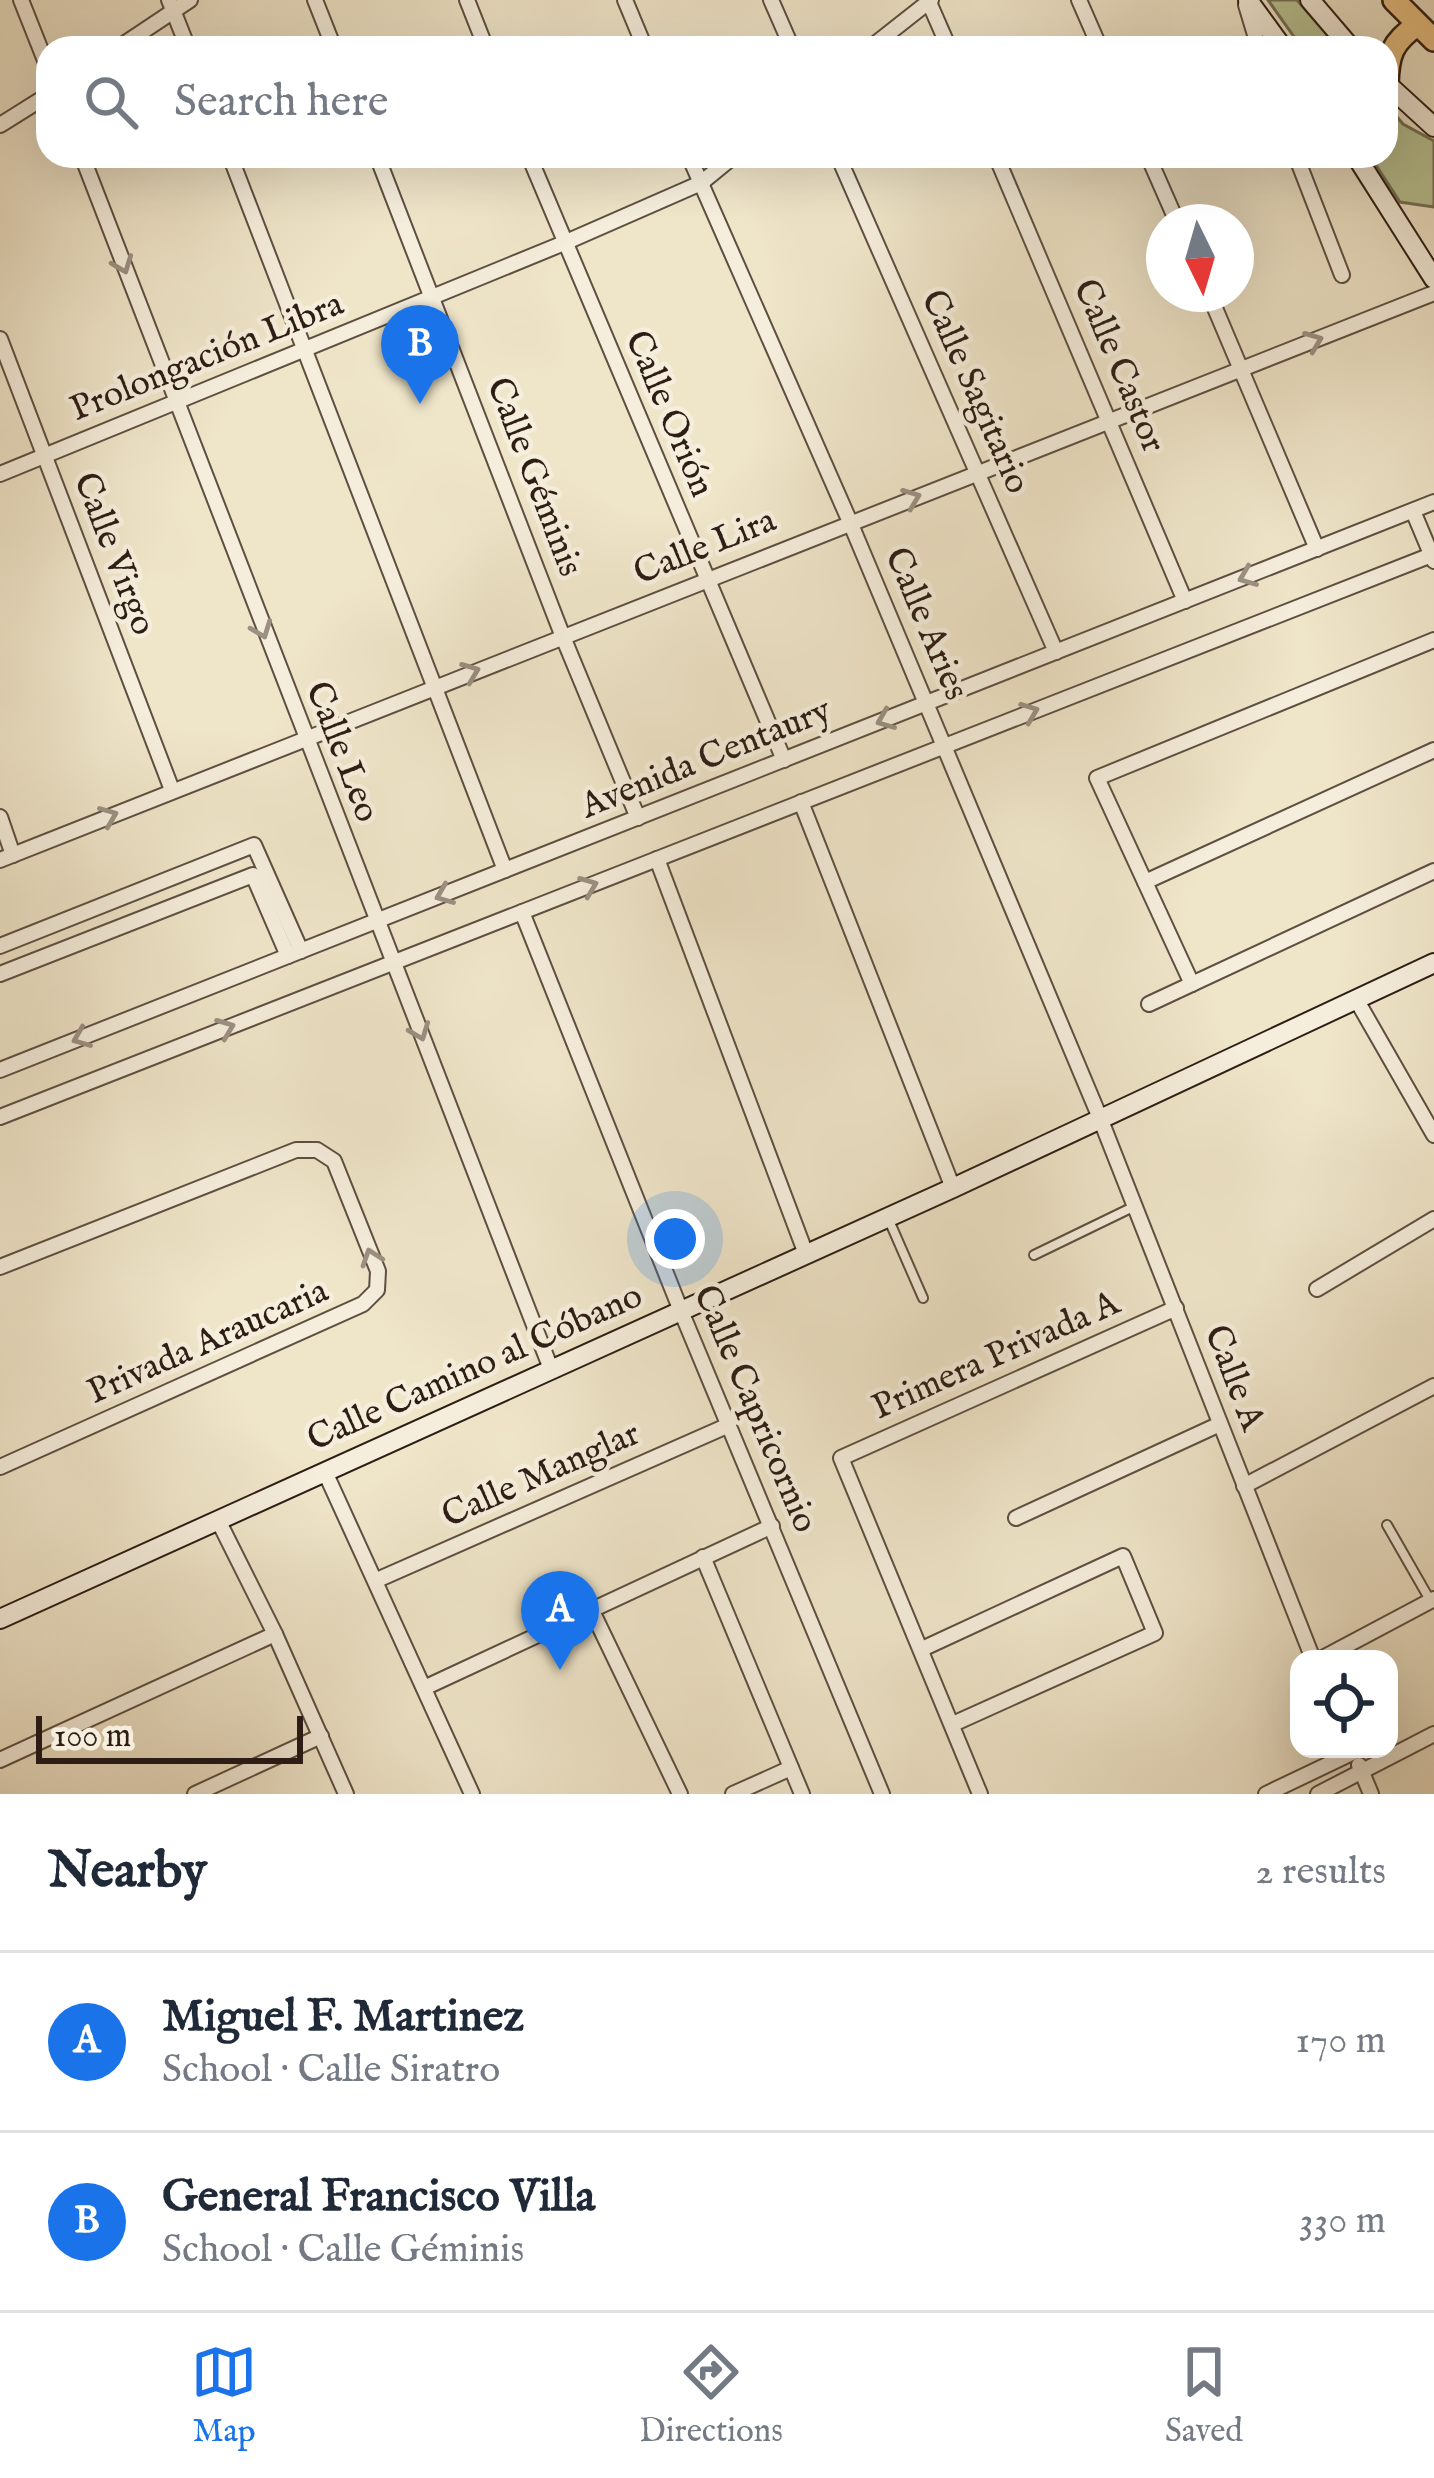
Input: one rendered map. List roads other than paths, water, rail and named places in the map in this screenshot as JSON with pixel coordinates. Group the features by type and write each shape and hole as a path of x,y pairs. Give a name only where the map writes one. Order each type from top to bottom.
{"main road":[{"path":"1394,0 1425,32"}],"street":[{"path":"21,0 36,38"},
{"path":"133,36 171,5 190,0"},
{"path":"316,0 330,36"},
{"path":"467,0 481,36"},
{"path":"625,0 640,36"},
{"path":"771,0 786,36"},
{"path":"885,36 929,0 944,36"},
{"path":"1079,0 1095,36"},
{"path":"1246,0 1256,36"},
{"path":"1246,0 1274,36"},
{"path":"1310,0 1341,36"},
{"path":"171,5 183,36"},
{"path":"1398,95 1434,127"},
{"path":"0,125 36,102"},
{"name":"Calle Leo","path":"86,168 551,1369"},
{"path":"235,168 506,870"},
{"name":"Calle Géminis","path":"382,168 638,818"},
{"name":"Calle Orión","path":"535,168 784,760"},
{"name":"Calle Aries","path":"694,168 850,522 1100,1118"},
{"name":"Prolongación Libra","path":"0,474 564,243 701,183 719,168"},
{"name":"Calle Sagitario","path":"843,168 1055,652"},
{"name":"Calle Castor","path":"1001,168 1186,601"},
{"path":"1153,168 1169,204"},
{"path":"1301,168 1342,275"},
{"path":"1365,168 1434,279"},
{"path":"1413,242 1434,232"},
{"name":"Calle Lira","path":"6,857 1434,293"},
{"path":"1217,312 1317,549"},
{"name":"Calle Virgo","path":"0,339 172,790"},
{"path":"1424,506 1434,522"},
{"path":"1424,506 1433,556"},
{"name":"Avenida Centaury","path":"0,1070 1424,506"},
{"name":"Avenida Centaury","path":"0,1117 1433,556"},
{"path":"1192,984 1097,778 1434,640"},
{"path":"1145,882 1434,750"},
{"path":"801,802 953,1188"},
{"path":"0,817 6,857"},
{"path":"0,946 254,845 294,954"},
{"path":"657,859 806,1254"},
{"path":"1149,1004 1434,872"},
{"path":"0,974 253,875 294,954"},
{"name":"Calle Capricornio","path":"522,912 882,1794"},
{"name":"Calle Camino al Cóbano","path":"0,1619 888,1218 1434,963"},
{"path":"1355,999 1434,1135"},
{"name":"Calle A","path":"1100,1118 1313,1650"},
{"name":"Privada Araucaria","path":"0,1267 296,1150 317,1150 334,1161 378,1271 377,1290 363,1304 0,1467"},
{"path":"1318,1289 1434,1219"},
{"name":"Primera Privada A","path":"922,1649 842,1458 1176,1308"},
{"path":"1244,1486 1434,1386"},
{"path":"1016,1518 1220,1424"},
{"name":"Calle Manglar","path":"377,1580 729,1425"},
{"path":"325,1472 472,1794"},
{"path":"219,1522 346,1794"},
{"path":"424,1688 772,1526"},
{"path":"953,1724 1155,1633 1124,1556 922,1649 980,1794"},
{"path":"703,1557 802,1794"},
{"path":"1335,1650 1432,1600"},
{"path":"592,1611 680,1794"},
{"path":"0,1760 275,1634"},
{"path":"1318,1794 1434,1734"},
{"path":"195,1794 321,1736"},
{"path":"1266,1794 1337,1758"},
{"path":"1356,1758 1371,1794"},
{"path":"733,1794 791,1768"}],"lane":[{"path":"1034,1255 1135,1206"},
{"path":"888,1218 923,1298"},
{"path":"1387,1525 1432,1600"}],"place":[{"name":"General Francisco Villa","path":"420,404"},
{"name":"Miguel F. Martinez","path":"560,1670"}]}
